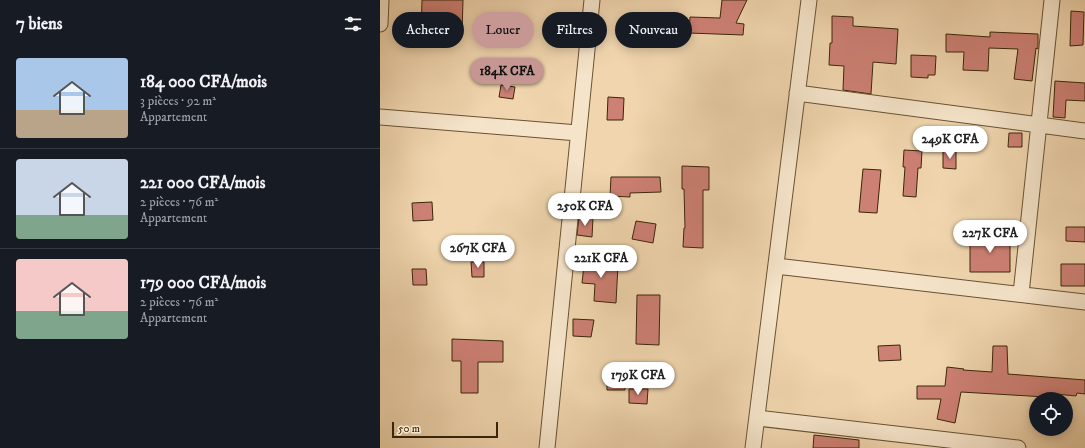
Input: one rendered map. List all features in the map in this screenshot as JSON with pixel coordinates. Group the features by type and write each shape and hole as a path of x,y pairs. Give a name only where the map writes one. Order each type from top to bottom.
{"street":[{"path":"380,24 382,0"},
{"path":"547,448 592,0"},
{"path":"753,448 809,0"},
{"path":"1021,294 1039,125 1048,1"},
{"path":"797,92 1085,131"},
{"path":"380,117 578,133"},
{"path":"776,266 1085,302"},
{"path":"757,418 1018,448"}],"building":[{"path":"422,0 463,0 463,12 422,12"},
{"path":"722,0 747,0 736,23 744,24 743,35 692,33 692,17 720,18"},
{"path":"1071,11 1084,12 1083,45 1070,46"},
{"path":"832,16 853,17 853,26 898,29 896,64 873,62 871,94 843,90 844,66 829,65 830,43 832,43"},
{"path":"990,32 1038,34 1038,49 1036,48 1032,81 1014,79 1018,49 989,48 988,71 963,70 964,52 946,52 946,34 990,37"},
{"path":"911,55 936,56 935,75 928,75 928,78 911,77"},
{"path":"1055,81 1085,83 1085,101 1066,100 1065,118 1053,117"},
{"path":"501,85 515,87 513,99 499,97"},
{"path":"608,97 624,98 623,120 607,120"},
{"path":"1009,133 1022,133 1022,147 1008,147"},
{"path":"904,150 922,151 921,168 918,168 916,197 903,196 905,167 903,167"},
{"path":"943,151 956,151 956,169 943,168"},
{"path":"682,166 709,167 709,190 703,190 703,248 683,247 685,228"},
{"path":"863,169 881,170 877,213 859,212"},
{"path":"611,177 660,177 661,192 630,193 630,197 610,196"},
{"path":"432,202 433,220 413,221 412,203"},
{"path":"579,217 593,218 592,237 577,235"},
{"path":"636,221 656,224 653,243 632,239"},
{"path":"1066,227 1085,227 1085,242 1066,241"},
{"path":"970,235 1010,235 1010,272 970,272"},
{"path":"585,256 598,258 597,262 618,265 616,303 594,301 595,284 582,283"},
{"path":"471,262 484,262 484,277 472,277"},
{"path":"1061,264 1085,264 1085,286 1061,286"},
{"path":"412,269 426,269 427,285 413,285"},
{"path":"637,295 660,295 659,345 636,344"},
{"path":"573,319 594,320 591,337 573,336"},
{"path":"452,339 503,341 503,362 478,362 478,393 461,393 461,361 452,361"},
{"path":"900,345 901,360 879,361 878,346"},
{"path":"993,346 1007,346 1008,374 1085,380 1085,394 1077,393 1076,396 1073,396 1073,392 1029,392 1029,396 961,392 955,423 937,419 941,399 917,399 917,386 945,386 947,367 964,369 963,370 992,372"},
{"path":"607,367 625,367 625,390 607,390"},
{"path":"629,389 648,389 647,404 629,403"},
{"path":"814,435 859,440 859,448 813,448"}]}
